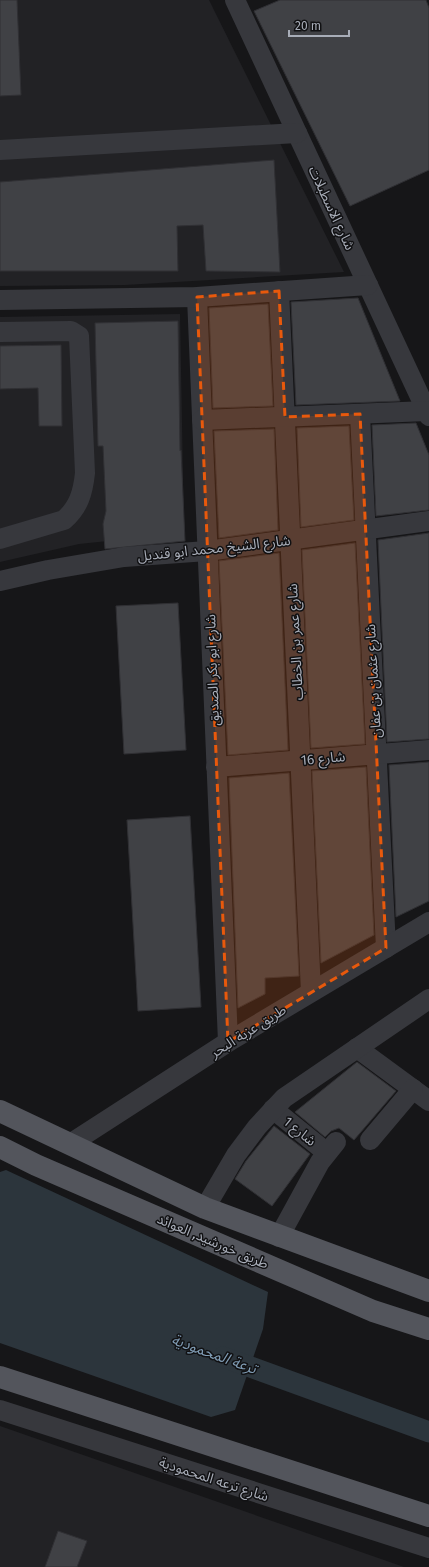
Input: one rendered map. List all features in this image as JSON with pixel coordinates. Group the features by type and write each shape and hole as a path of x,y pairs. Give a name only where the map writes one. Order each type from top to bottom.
{"main road":[{"name":"طريق خورشيد, العوائد","path":"0,1111 205,1208 279,1237 429,1291"},
{"name":"طريق خورشيد, العوائد","path":"2,1149 373,1311 429,1329"},
{"path":"0,1377 419,1513 429,1525"}],"street":[{"name":"شارع الاسطبلات","path":"235,0 368,285 422,386 428,414"},
{"path":"0,150 297,133"},
{"path":"0,300 197,297 368,285"},
{"name":"شارع عمر بن الخطاب","path":"279,291 311,992"},
{"name":"شارع ابو بكر الصديق","path":"197,297 228,1042"},
{"path":"0,332 71,331 79,336 85,473 83,492 78,504 71,514 64,520 0,539"},
{"path":"202,420 360,414 428,414"},
{"name":"شارع عثمان بن عفان","path":"360,414 386,948"},
{"name":"شارع الشيخ محمد ابو قنديل","path":"0,581 48,570 124,557 207,551 429,521"},
{"name":"شارع 16","path":"216,766 429,750"},
{"name":"طريق عزبة البحر","path":"70,1144 228,1042 429,922"},
{"path":"205,1208 236,1155 273,1109 291,1094 357,1048 426,1004"},
{"path":"357,1048 429,1101"},
{"path":"370,1140 412,1089"},
{"name":"شارع 1","path":"273,1109 331,1147 279,1237"},
{"name":"شارع ترعه المحمودية","path":"0,1410 429,1548"}],"highlighted area":[{"path":"279,291 285,417 360,414 386,948 228,1042 216,767 197,297"}],"shaded area":[{"path":"0,0 209,0 344,272 125,285 0,286"},
{"path":"180,314 184,533 79,544 0,562 0,317"},
{"path":"0,1426 404,1567 0,1567"}],"water":[{"path":"6,1170 268,1292 263,1329 235,1410 211,1417 0,1343 0,1172"}],"building":[{"path":"0,0 17,0 21,95 0,96"},
{"path":"280,0 426,0 429,8 429,170 350,206 254,11"},
{"path":"274,160 280,272 206,271 203,225 177,226 178,271 0,271 0,182"},
{"path":"358,298 400,401 296,405 291,302"},
{"path":"268,304 273,406 213,408 209,308"},
{"path":"178,321 180,451 181,450 185,541 105,549 103,524 106,511 103,446 98,446 95,323"},
{"path":"61,345 62,426 39,426 38,388 0,389 0,346"},
{"path":"416,423 429,455 429,510 376,516 372,425"},
{"path":"349,426 354,520 301,527 297,428"},
{"path":"274,429 278,530 219,538 214,431"},
{"path":"429,533 429,739 387,742 378,540"},
{"path":"355,543 365,744 311,748 302,550"},
{"path":"279,553 288,750 228,755 219,561"},
{"path":"178,603 186,750 124,754 116,606"},
{"path":"429,762 429,901 396,917 389,765"},
{"path":"366,767 374,935 321,963 312,771"},
{"path":"289,773 299,976 265,978 265,994 238,1008 229,778"},
{"path":"190,816 201,1007 138,1011 127,820"},
{"path":"357,1062 396,1091 354,1140 339,1128 331,1131 325,1137 295,1112"},
{"path":"274,1126 310,1154 272,1206 235,1179 246,1161"},
{"path":"58,1531 87,1541 77,1567 45,1567"}],"waterway":[{"name":"ترعة المحمودية","path":"223,1357 429,1432"}]}
